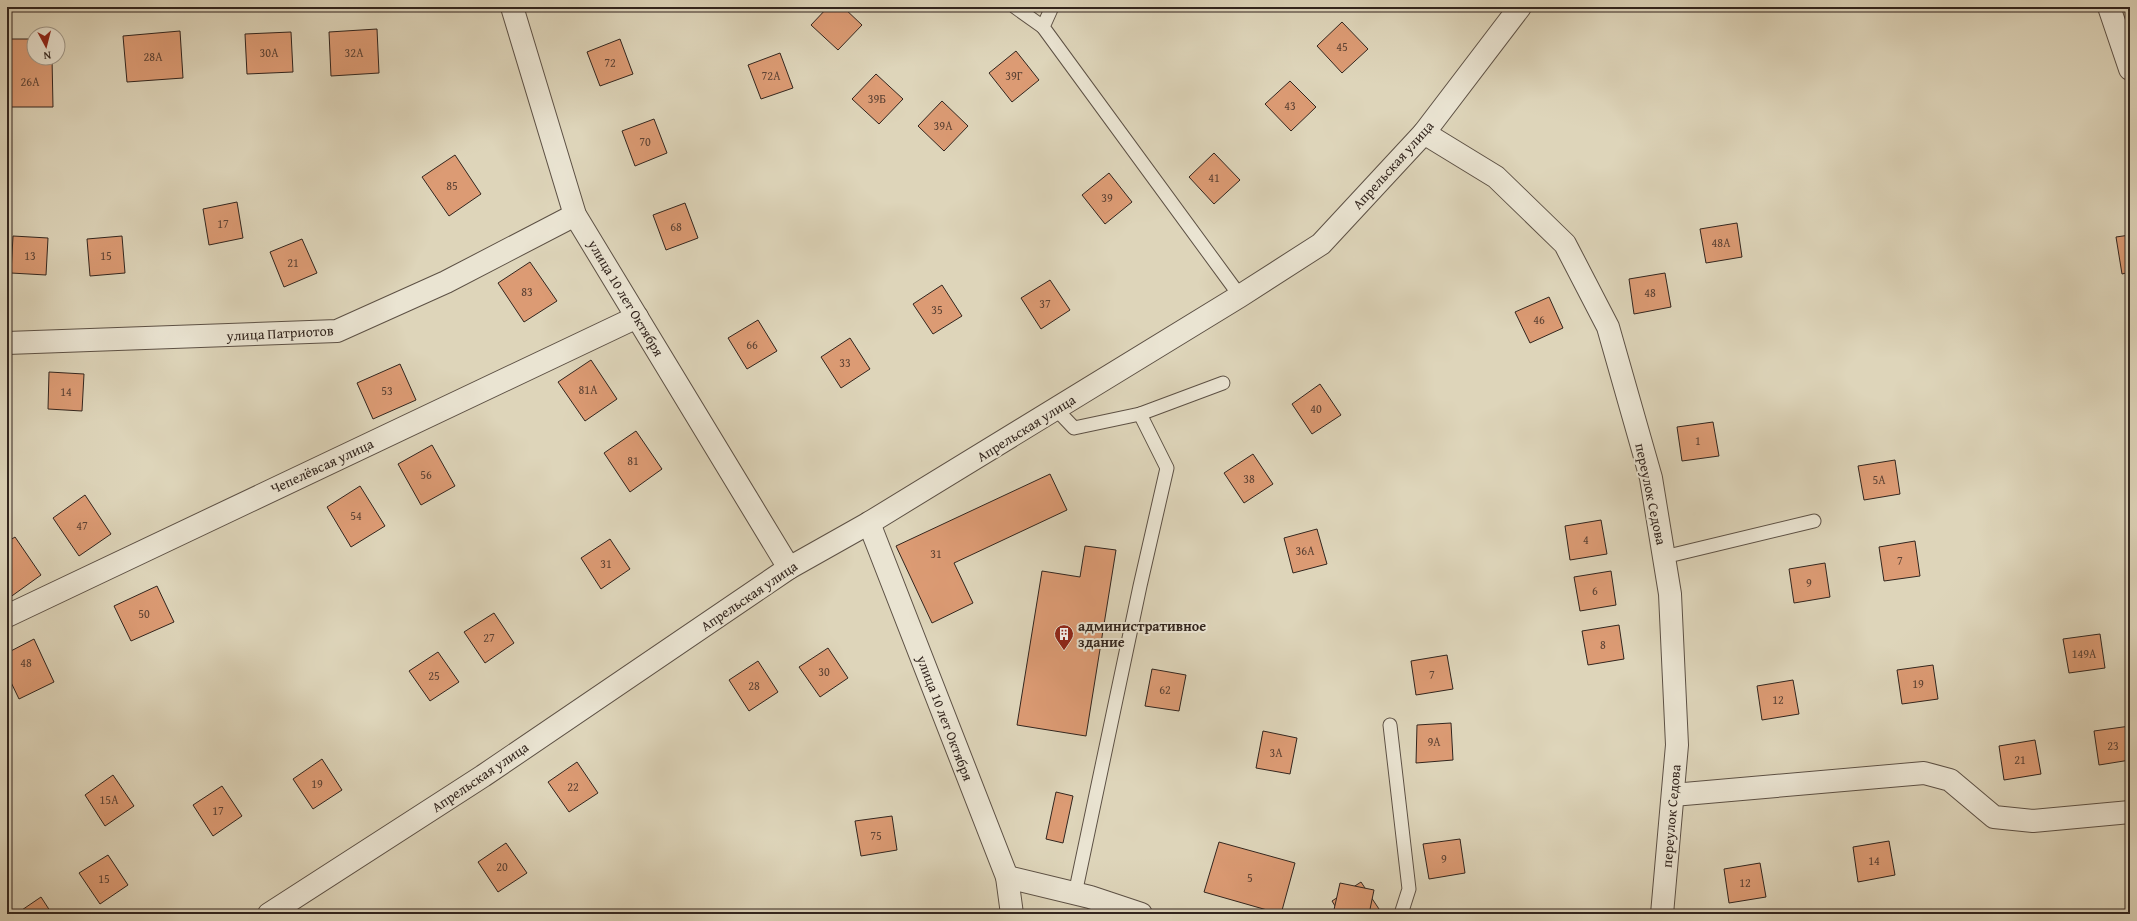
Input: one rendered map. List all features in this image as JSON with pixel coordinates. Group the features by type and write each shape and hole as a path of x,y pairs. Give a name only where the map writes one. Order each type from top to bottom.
{"street":[{"name":"улица 10 лет Октября","path":"512,7 575,215 789,568"},
{"name":"Апрельская улица","path":"269,914 483,776 789,568 869,524 1240,296 1321,244 1424,133 1520,7"},
{"path":"2109,7 2130,69"},
{"name":"переулок Седова","path":"1424,133 1496,177 1565,244 1608,327 1651,478 1670,594 1677,745 1662,914"},
{"name":"улица Патриотов","path":"7,343 337,331 446,282 575,215"},
{"name":"Чепелёвсая улица","path":"7,616 637,317"},
{"name":"улица 10 лет Октября","path":"869,524 1007,877 1012,914"},
{"path":"1673,795 1924,773 1950,780 1994,817 2033,821 2130,812"},
{"path":"1007,877 1075,894 1141,914"}],"lane":[{"path":"1015,7 1044,27 1240,296"},
{"path":"1044,27 1052,7"},
{"path":"1056,409 1074,428 1140,414 1223,383"},
{"path":"1075,894 1140,586 1167,468 1140,414"},
{"path":"1664,557 1814,521"},
{"path":"1390,725 1409,889 1401,914"}],"building":[{"path":"828,7 843,7 862,25 838,50 811,25"},
{"path":"1342,22 1368,49 1342,73 1317,46"},
{"path":"377,29 379,73 331,76 329,32"},
{"path":"180,31 183,78 127,82 123,36"},
{"path":"291,32 293,72 247,74 245,34"},
{"path":"7,39 26,39 26,66 52,66 53,107 7,107"},
{"path":"620,39 633,74 600,86 587,52"},
{"path":"1016,51 1039,80 1012,102 989,73"},
{"path":"780,53 793,88 761,99 748,65"},
{"path":"876,74 903,99 879,124 852,99"},
{"path":"1290,81 1316,107 1291,131 1265,104"},
{"path":"942,101 968,126 944,151 918,126"},
{"path":"654,119 667,153 635,166 622,131"},
{"path":"1214,153 1240,180 1214,204 1189,177"},
{"path":"455,155 481,194 449,216 422,177"},
{"path":"1109,173 1132,202 1105,224 1082,195"},
{"path":"237,202 243,238 209,245 203,209"},
{"path":"685,203 698,238 666,250 653,215"},
{"path":"1737,223 1742,257 1706,263 1700,229"},
{"path":"2130,235 2130,272 2122,274 2116,237"},
{"path":"13,236 48,238 46,275 11,273"},
{"path":"122,236 125,273 90,276 87,239"},
{"path":"302,239 317,273 284,287 270,252"},
{"path":"530,262 557,301 524,322 498,283"},
{"path":"1665,273 1671,307 1634,314 1629,279"},
{"path":"1050,280 1070,310 1041,329 1021,298"},
{"path":"942,285 962,316 933,334 913,304"},
{"path":"1549,297 1563,328 1530,343 1515,312"},
{"path":"758,320 777,351 747,369 728,338"},
{"path":"850,338 870,369 841,388 821,357"},
{"path":"591,360 617,399 585,421 558,382"},
{"path":"400,364 416,400 373,419 357,383"},
{"path":"49,372 84,374 82,411 48,409"},
{"path":"1320,384 1341,415 1312,434 1292,404"},
{"path":"1713,422 1719,456 1682,461 1677,427"},
{"path":"636,431 662,469 630,492 604,453"},
{"path":"432,445 455,486 421,505 398,464"},
{"path":"1253,454 1273,484 1244,503 1224,473"},
{"path":"1895,460 1900,494 1864,500 1858,466"},
{"path":"1050,474 1067,510 954,563 973,603 932,623 896,546"},
{"path":"360,486 385,526 351,547 327,507"},
{"path":"85,495 111,534 79,556 53,518"},
{"path":"1601,520 1607,554 1570,560 1565,526"},
{"path":"1317,529 1327,564 1293,573 1284,538"},
{"path":"15,537 41,575 9,598 7,595 7,542"},
{"path":"610,539 630,569 601,589 581,558"},
{"path":"1915,541 1920,576 1884,581 1879,547"},
{"name":"административное здание","path":"1085,546 1116,550 1086,736 1017,725 1042,571 1080,577"},
{"path":"1825,563 1830,597 1794,603 1789,569"},
{"path":"1611,571 1616,605 1580,611 1574,577"},
{"path":"157,586 174,622 131,641 114,606"},
{"path":"494,613 514,643 485,663 464,632"},
{"path":"1619,625 1624,659 1588,665 1582,631"},
{"path":"2100,634 2105,668 2069,673 2063,639"},
{"path":"34,639 54,682 19,699 7,674 7,653"},
{"path":"828,648 848,678 820,697 799,667"},
{"path":"438,652 459,682 430,701 409,671"},
{"path":"1447,655 1453,689 1416,695 1411,661"},
{"path":"758,661 778,692 749,711 729,680"},
{"path":"1933,665 1938,699 1902,704 1897,670"},
{"path":"1152,669 1186,675 1179,711 1145,706"},
{"path":"1793,680 1799,714 1762,720 1757,686"},
{"path":"1451,723 1453,760 1416,763 1417,725"},
{"path":"2130,726 2130,760 2099,765 2094,731"},
{"path":"1263,731 1297,738 1290,774 1256,768"},
{"path":"2035,740 2041,774 2004,780 1999,746"},
{"path":"322,759 342,790 313,809 293,779"},
{"path":"577,762 598,793 569,812 548,782"},
{"path":"113,775 134,806 105,826 85,795"},
{"path":"222,786 242,816 213,836 193,805"},
{"path":"1056,792 1073,796 1063,843 1046,839"},
{"path":"892,816 897,850 861,856 855,821"},
{"path":"1460,839 1465,873 1429,879 1423,844"},
{"path":"1889,841 1895,875 1858,882 1853,847"},
{"path":"1219,842 1295,863 1281,914 1204,892"},
{"path":"506,843 527,873 498,892 478,862"},
{"path":"108,855 128,885 100,904 79,873"},
{"path":"1760,863 1766,897 1729,903 1724,869"},
{"path":"1361,882 1381,912 1340,914 1332,901"},
{"path":"1340,883 1374,890 1369,914 1333,914"},
{"path":"41,897 52,914 16,914"}],"place":[{"name":"административное здание","path":"1064,651"}]}
